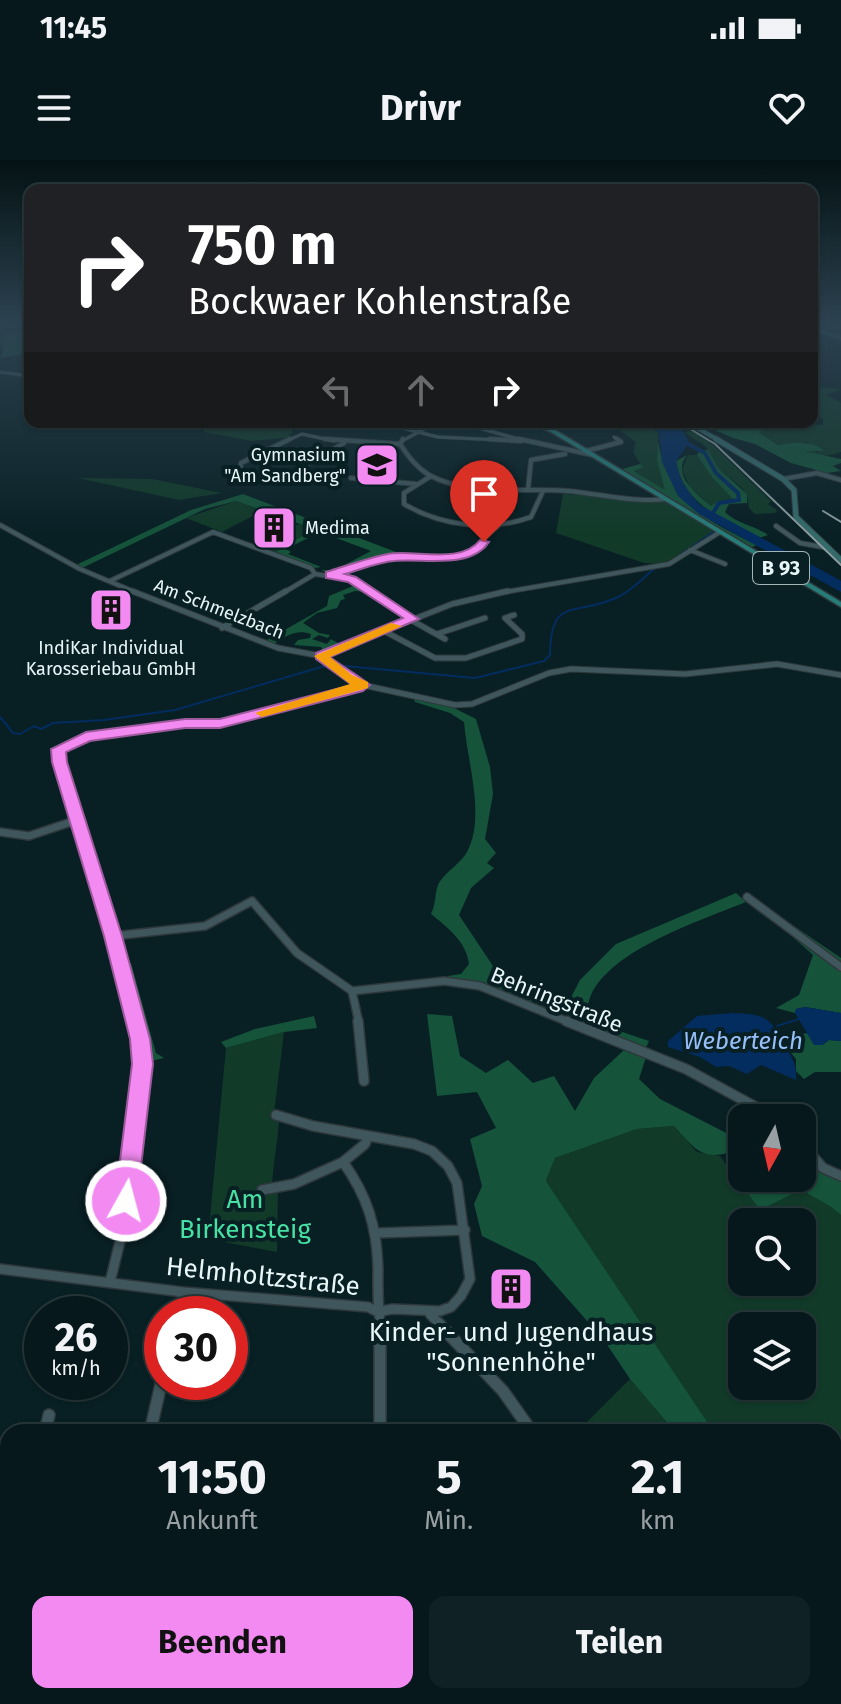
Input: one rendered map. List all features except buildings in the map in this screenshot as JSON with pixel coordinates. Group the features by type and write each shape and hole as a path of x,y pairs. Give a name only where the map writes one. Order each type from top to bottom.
{"main road":[{"name":"B 93","path":"549,428 841,605"}],"street":[{"path":"400,428 438,437 521,441"},
{"path":"239,480 241,463 302,434 344,443 400,444 424,428"},
{"path":"477,428 571,453"},
{"path":"697,428 783,479 794,490 796,517 841,560"},
{"path":"528,490 531,460 590,453 621,442 614,437"},
{"path":"295,477 303,467 344,443"},
{"path":"400,444 404,453 431,476 472,486 666,499"},
{"path":"783,479 817,473 841,480"},
{"path":"431,476 404,493 404,504 412,510 457,521 498,526 531,517 540,504 543,491"},
{"path":"351,478 416,484"},
{"name":"Am Schmelzbach","path":"0,525 80,569 222,628 278,648 321,656 363,685"},
{"path":"330,575 383,558 458,556 484,546 484,538 498,526"},
{"path":"776,526 783,534 806,547 828,548"},
{"path":"110,581 213,532 311,568 315,574"},
{"path":"321,656 452,604 505,591 665,565 720,532"},
{"path":"690,550 725,564"},
{"path":"222,628 315,574 352,580 445,639"},
{"path":"499,622 514,615"},
{"path":"437,634 485,618"},
{"path":"384,631 430,657 462,658 522,639 522,634 506,619"},
{"path":"110,1282 123,1229 143,1064 140,1039 113,936 59,762 59,749 86,737 177,724 220,724 363,685 464,705 549,673 571,669 685,674 777,664 841,675"},
{"path":"0,832 29,836 77,820"},
{"path":"747,897 841,967"},
{"path":"113,936 205,926 252,901 297,953 352,991 360,1029 364,1081"},
{"name":"Behringstraße","path":"352,991 444,981 480,986 686,1069 750,1104"},
{"path":"276,1115 313,1126 414,1144 432,1151 448,1166 457,1183 470,1279 465,1292 454,1304 430,1314 503,1391 526,1424"},
{"path":"262,1190 282,1188 311,1178 343,1162 365,1144 368,1136"},
{"path":"816,1160 823,1168 841,1176"},
{"path":"343,1162 358,1180 373,1212 378,1233 378,1312 382,1325 380,1424"},
{"path":"378,1233 465,1230"},
{"name":"Helmholtzstraße","path":"0,1269 183,1292 368,1307 378,1312 392,1307 430,1314"},
{"path":"182,1296 183,1292"},
{"path":"152,1424 157,1400"},
{"path":"47,1424 49,1415"}],"green space":[{"path":"818,393 831,393 826,395 841,403 841,452 820,455 800,449 819,452 807,442 780,446 758,431 764,428 818,428 818,425 823,425 823,419 818,418"},
{"path":"204,428 292,428 288,436 292,437 252,441 204,432"},
{"path":"652,428 659,433 666,491 633,470 642,467 633,452 636,442 619,430"},
{"path":"710,428 769,428 759,432 778,445 802,443 819,447 824,451 804,451 841,459 841,463 833,466 841,471 827,473 791,463 755,444"},
{"path":"693,430 771,501 768,504 777,510 775,513 755,514 749,508 747,494 718,468 705,446 684,432"},
{"path":"658,442 671,480 693,507 757,545 750,548 619,470 640,464 643,467 634,471 665,490 657,460"},
{"path":"708,450 718,468 747,494 747,503 729,504 725,512 768,535 759,538 719,517 687,489 676,461 687,455 682,470 687,483 699,495 711,506 719,501 734,500 697,455 699,451"},
{"path":"688,455 699,455 735,500 711,506 690,487 682,470"},
{"path":"78,478 152,479 222,493 179,500"},
{"path":"243,494 404,555 378,557 327,573 321,570 335,570 371,551 320,532 286,549 291,552 288,554 321,567 315,568 276,552 314,529 236,501 205,509 80,569 74,566 191,510"},
{"path":"563,494 666,499 717,530 667,564 644,563 556,533"},
{"path":"236,501 262,511 222,532 186,518"},
{"path":"299,524 315,530 276,552 259,546"},
{"path":"353,586 366,592 355,591 343,595 345,599 337,608 317,613 303,623 319,633 330,635 328,638 319,635 312,639 327,644 331,639 343,646 324,653 321,647 294,645 298,640 310,638 311,634 301,632 274,644 265,641 327,606 329,596"},
{"path":"414,699 452,707 476,719 490,767 493,794 485,839 496,853 487,863 494,868 471,888 459,915 505,984 565,1009 580,980 616,944 736,893 746,902 683,927 638,950 602,979 591,995 584,1019 649,1041 645,1050 486,985 449,980 448,976 461,974 469,964 467,956 455,936 431,914 439,883 467,852 472,838 474,788 464,722"},
{"path":"794,926 841,958 841,1013 805,1007 796,1009 795,1013 776,1008 799,995 813,955 786,931"},
{"path":"117,963 131,963 156,1053 164,1058 138,1064 129,1004"},
{"path":"427,1014 452,1016 460,1056 486,1073 508,1060 533,1083 554,1076 575,1111 594,1078 624,1050 646,1057 639,1079 660,1099 728,1134 728,1152 711,1155 696,1149 674,1126 637,1129 555,1158 546,1181 709,1424 668,1424 630,1379 604,1340 535,1262 482,1236 474,1204 482,1186 470,1139 496,1128 477,1092 437,1096"},
{"path":"314,1016 317,1028 284,1032 226,1048 221,1042 255,1029"},
{"name":"Am Birkensteig","path":"284,1032 274,1113 279,1119 272,1186 278,1186 277,1252 208,1239 226,1048"},
{"path":"810,1033 822,1045 829,1040 841,1041 841,1072 815,1072 804,1079 796,1071 796,1059 783,1043 783,1036"},
{"path":"674,1126 697,1152 720,1156 728,1167 728,1192 747,1192 759,1208 728,1208 728,1296 816,1296 816,1208 764,1208 797,1192 805,1192 831,1206 841,1215 841,1424 709,1424 546,1181 555,1158 637,1129"},
{"path":"816,1157 841,1178 841,1215 805,1192 816,1192"},
{"path":"747,1192 797,1192 764,1208 759,1208"},
{"path":"630,1379 668,1424 585,1424"}],"water":[{"path":"654,428 679,428 686,436 689,443 676,461 684,485 700,505 841,581 841,592 699,514 678,496 662,462 659,433"},
{"path":"805,1007 841,1013 841,1041 829,1040 822,1045 814,1045 795,1013 796,1009"},
{"name":"Weberteich","path":"731,1013 760,1016 770,1023 794,1061 796,1080 761,1065 747,1074 729,1066 716,1067 700,1057 668,1047 668,1041 697,1016"}],"waterway":[{"path":"688,444 705,453 716,473 738,493 739,500 719,503 713,513"},
{"path":"678,556 715,531"},
{"path":"334,665 475,678 544,661 550,655 551,636 561,615 620,596 654,569"},
{"path":"0,717 13,733 20,734 34,726 41,729 53,723 104,720 175,710 328,665"},
{"path":"777,1026 799,1019"}],"railway":[{"path":"689,428 715,444 841,565"},
{"path":"823,511 841,522"}],"slow traffic":[{"path":"262,713 363,685 347,678 321,656 396,626"}],"place":[{"name":"Gymnasium \"Am Sandberg\"","path":"377,465"},
{"name":"Medima","path":"274,528"},
{"name":"IndiKar Individual Karosseriebau GmbH","path":"111,610"},
{"name":"Kinder- und Jugendhaus \"Sonnenhöhe\"","path":"511,1289"}],"route":[{"path":"126,1201 143,1064 140,1039 113,936 59,762 59,749 86,737 185,723 220,724 358,688 363,685 347,678 321,656 413,619 352,580 330,575 383,558 454,557 478,550 484,542"}]}
